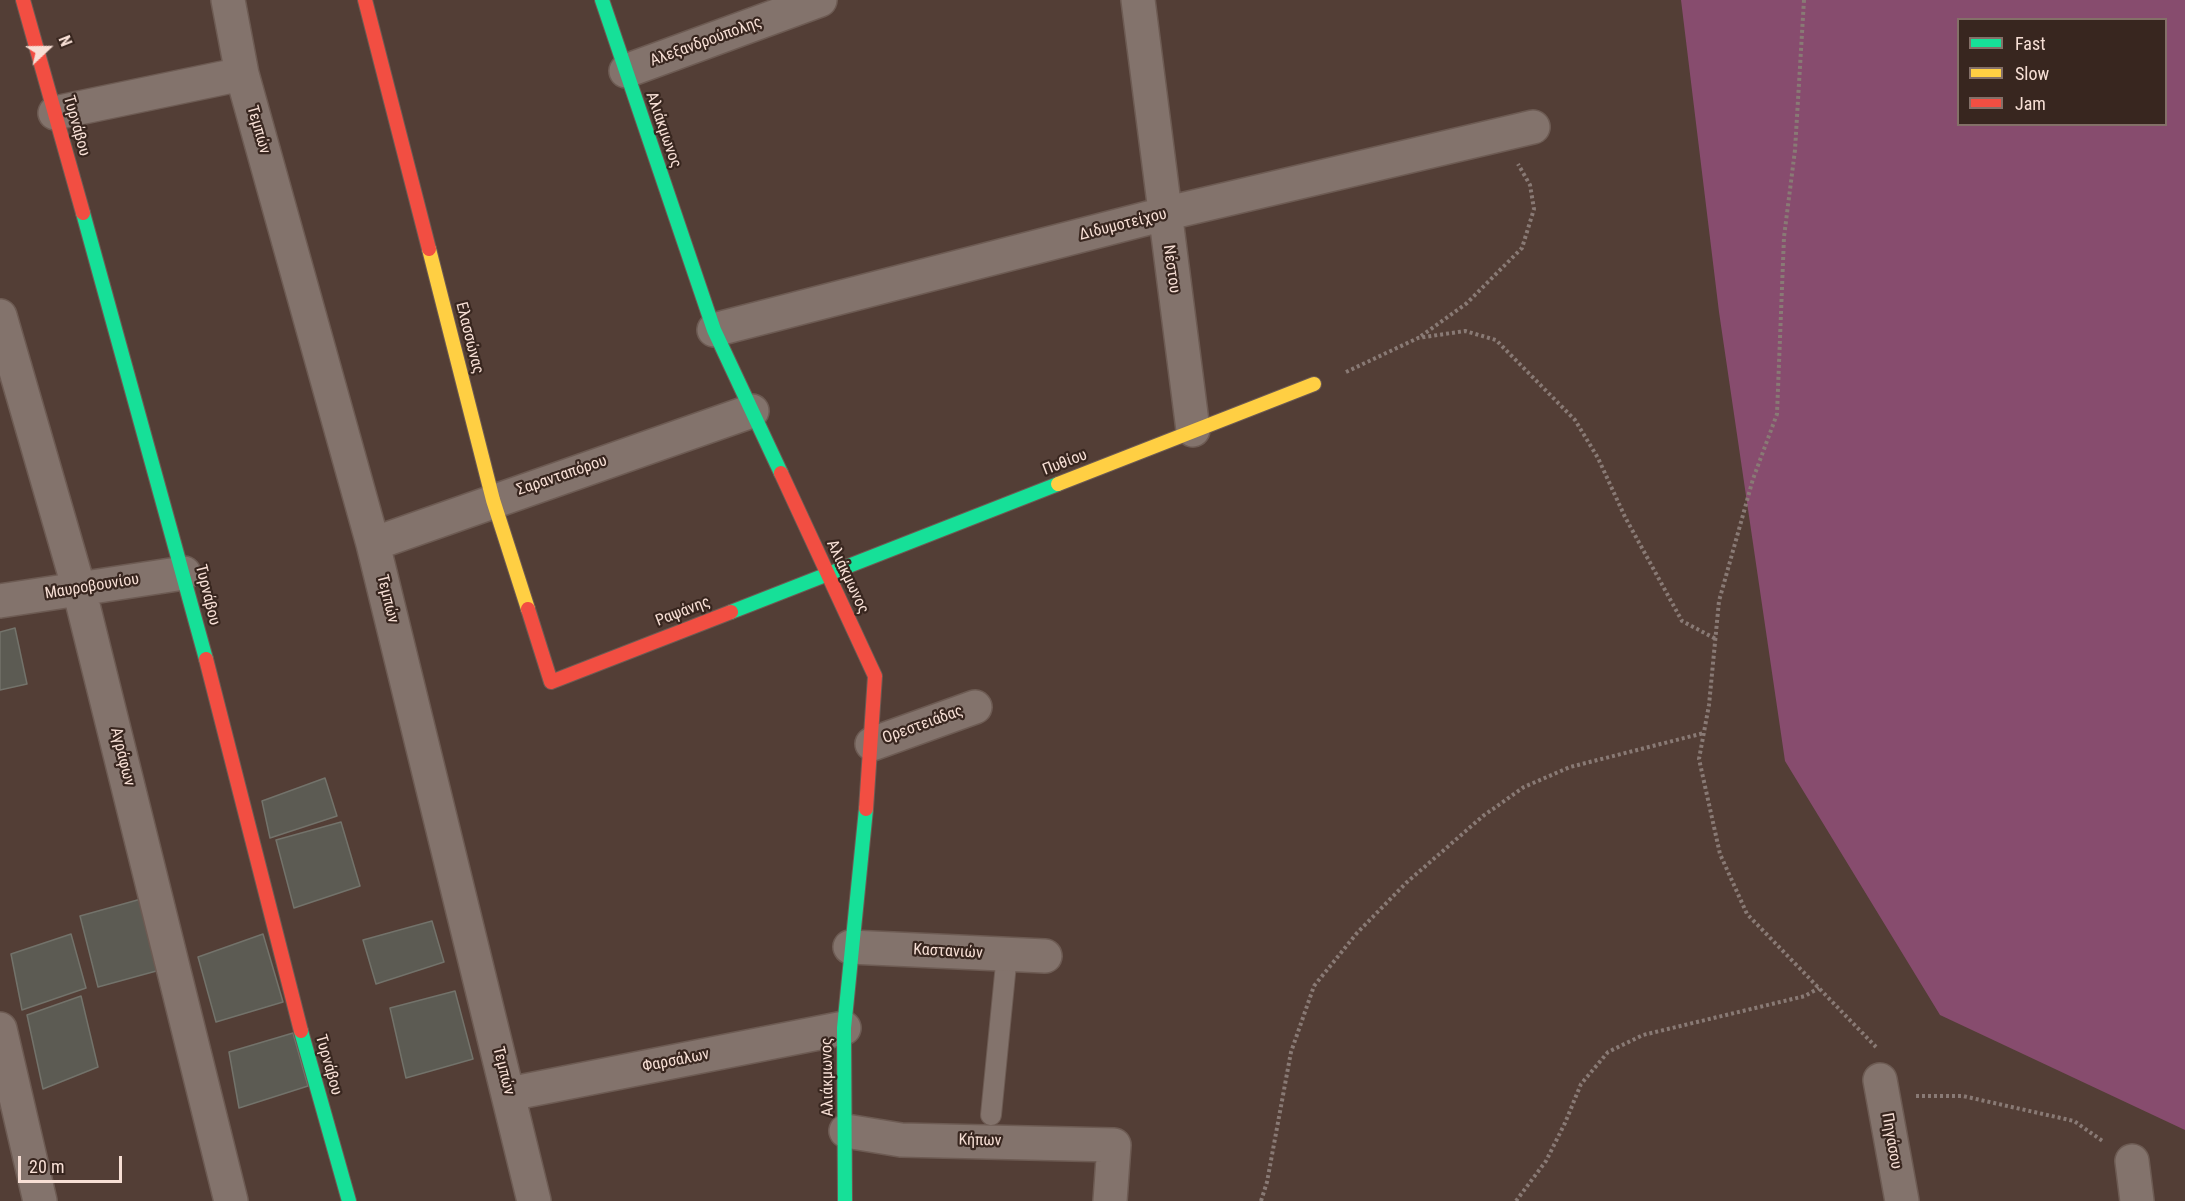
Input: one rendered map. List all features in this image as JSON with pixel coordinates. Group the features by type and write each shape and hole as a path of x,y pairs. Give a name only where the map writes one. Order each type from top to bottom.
{"street":[{"name":"Τυρνάβου","path":"23,0 184,573 299,1024 349,1201"},
{"name":"Τεμπών","path":"228,0 242,74 373,544 534,1201"},
{"name":"Ελασσώνας","path":"365,0 493,500 551,682"},
{"name":"Αλιάκμωνος","path":"602,0 714,330 875,676 872,744 850,947 844,1028 845,1201"},
{"name":"Αλεξανδρούπολης","path":"626,71 820,0"},
{"name":"Νέστου","path":"1138,0 1192,430"},
{"path":"56,112 242,74"},
{"name":"Διδυμοτείχου","path":"714,330 1164,214 1533,127"},
{"name":"Αγράφων","path":"0,316 80,589 231,1201"},
{"name":"Πυθίου","path":"828,573 1314,384"},
{"name":"Σαρανταπόρου","path":"373,544 752,411"},
{"name":"Μαυροβουνίου","path":"0,601 184,573"},
{"name":"Ραψάνης","path":"551,682 828,573"},
{"name":"Ορεστειάδας","path":"872,744 975,707"},
{"name":"Καστανιών","path":"850,947 1045,956"},
{"name":"Φαρσάλων","path":"509,1094 844,1028"},
{"path":"0,1029 40,1201"},
{"name":"Πηγάσου","path":"1881,1088 1902,1201"},
{"name":"Κήπων","path":"846,1131 901,1140 1114,1145 1110,1201"},
{"path":"2132,1161 2137,1201"}],"lane":[{"path":"992,1114 1007,954"}],"path":[{"path":"1804,0 1798,116 1784,237 1777,414 1753,479 1722,590 1700,759 1720,854 1747,914 1880,1052 1881,1088 1963,1096 2074,1121 2132,1161"},
{"path":"1314,384 1418,338 1467,303 1522,248 1534,208 1530,185 1514,157 1494,136"},
{"path":"1418,338 1465,331 1497,340 1544,387 1575,420 1598,458 1625,517 1682,621 1716,639"},
{"path":"1261,1201 1267,1182 1291,1052 1314,987 1357,933 1406,883 1483,816 1524,787 1570,767 1704,733"},
{"path":"1516,1201 1546,1161 1581,1084 1608,1052 1643,1035 1794,999 1819,988"}],"shaded area":[{"path":"1681,0 2185,0 2185,1130 1940,1015 1785,761 1719,312"}],"building":[{"path":"15,628 27,684 0,690 0,632"},
{"path":"325,778 337,816 270,838 262,801"},
{"path":"341,822 360,886 294,908 276,840"},
{"path":"141,899 160,970 98,987 80,916"},
{"path":"432,921 444,962 376,984 363,940"},
{"path":"71,934 86,988 22,1010 11,954"},
{"path":"263,934 283,1002 216,1022 198,957"},
{"path":"455,991 473,1059 406,1078 390,1008"},
{"path":"81,996 98,1067 43,1089 27,1015"},
{"path":"293,1033 308,1086 239,1108 229,1052"}],"traffic: fast":[{"path":"602,0 714,330 781,473"},
{"path":"83,213 206,659"},
{"path":"731,612 1058,484"},
{"path":"845,1201 844,1028 866,809"},
{"path":"301,1031 349,1201"}],"traffic: slow":[{"path":"429,249 493,500 528,609"},
{"path":"1058,484 1314,384"}],"traffic: jam":[{"path":"23,0 83,213"},
{"path":"365,0 429,249"},
{"path":"781,473 875,676 866,809"},
{"path":"528,609 551,682 731,612"},
{"path":"206,659 301,1031"}]}
